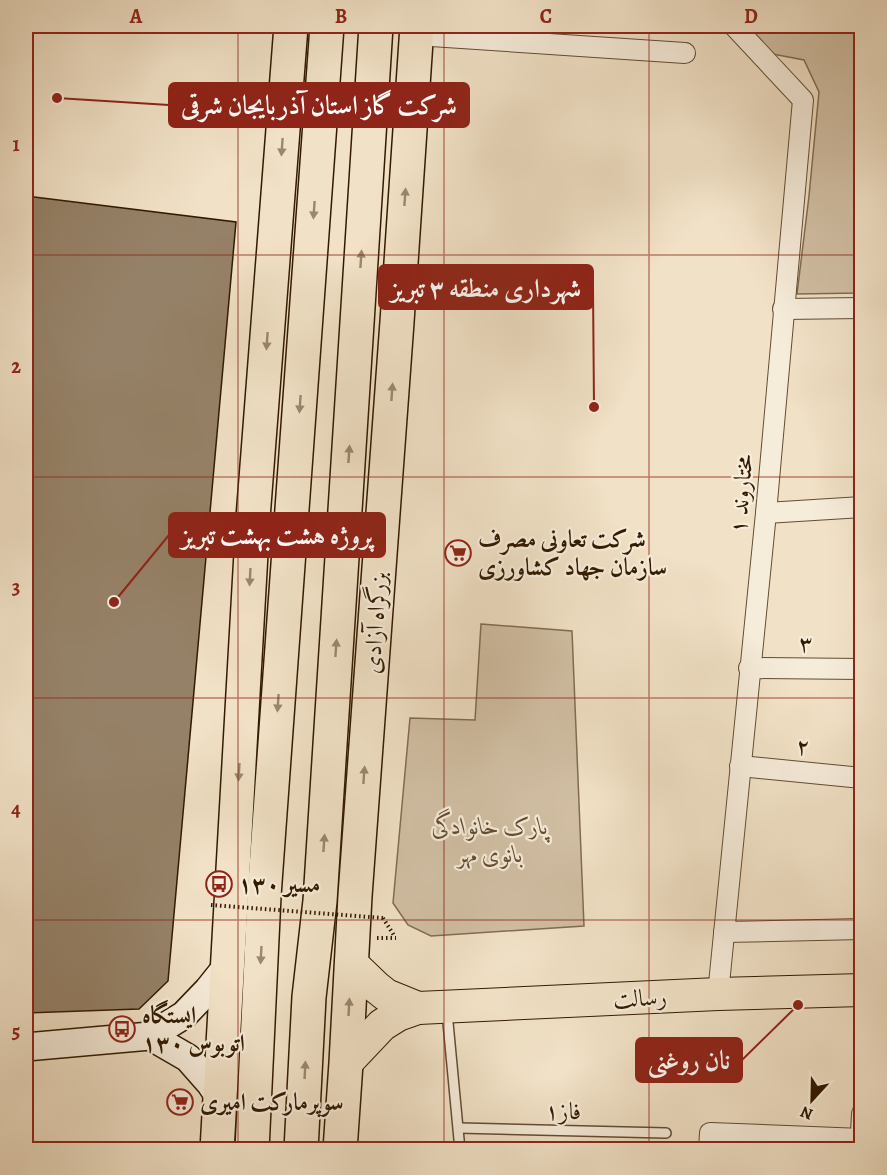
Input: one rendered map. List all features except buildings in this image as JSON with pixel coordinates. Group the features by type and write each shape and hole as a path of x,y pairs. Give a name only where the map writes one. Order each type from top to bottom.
{"highway":[{"path":"217,1149 253,518 291,26"},
{"path":"253,1136 265,884 327,26"},
{"name":"بزرگراه آزادی","path":"301,1149 309,997 322,878 376,26"},
{"name":"بزرگراه آزادی","path":"340,1149 354,896 398,322 416,31"},
{"path":"224,1037 253,1136"}],"main road":[{"path":"351,963 386,995 432,1007"},
{"path":"26,1047 150,1036 184,1015 228,965"},
{"name":"رسالت","path":"432,1007 861,990"},
{"path":"346,1063 382,1026 398,1015 432,1007"},
{"path":"150,1036 188,1058 220,1098"}],"street":[{"name":"مختاروند ۱","path":"718,994 766,513 803,100 734,26"},
{"path":"416,31 685,53"},
{"path":"783,309 861,308"},
{"path":"766,513 861,507"},
{"name":"۳","path":"749,668 861,669"},
{"name":"۲","path":"740,766 861,778"},
{"path":"724,932 861,929"},
{"path":"709,1149 710,1133 861,1142 861,1114"}],"lane":[{"path":"432,1007 459,1128 460,1149"},
{"name":"فاز۱","path":"459,1128 666,1133"}],"path":[{"path":"211,905 383,918 396,938"}],"green space":[{"path":"731,26 861,26 861,293 797,294 819,92 804,60 741,48"},
{"name":"پارک خانوادگی بانوی مهر","path":"481,624 572,631 584,926 431,936 408,925 393,903 410,718 475,720"}],"place":[{"name":"شرکت گاز استان آذربایجان شرقی","path":"57,98"},
{"name":"شهرداری منطقه ۳ تبریز","path":"594,407"},
{"name":"شرکت تعاونی مصرف سازمان جهاد کشاورزی","path":"458,553"},
{"name":"پروژه هشت بهشت تبریز","path":"114,602"},
{"name":"مسیر ۱۳۰","path":"219,884"},
{"name":"نان روغنی","path":"798,1005"},
{"name":"ایستگاه اتوبوس ۱۳۰","path":"122,1029"},
{"name":"سوپرمارکت امیری","path":"180,1102"}]}
